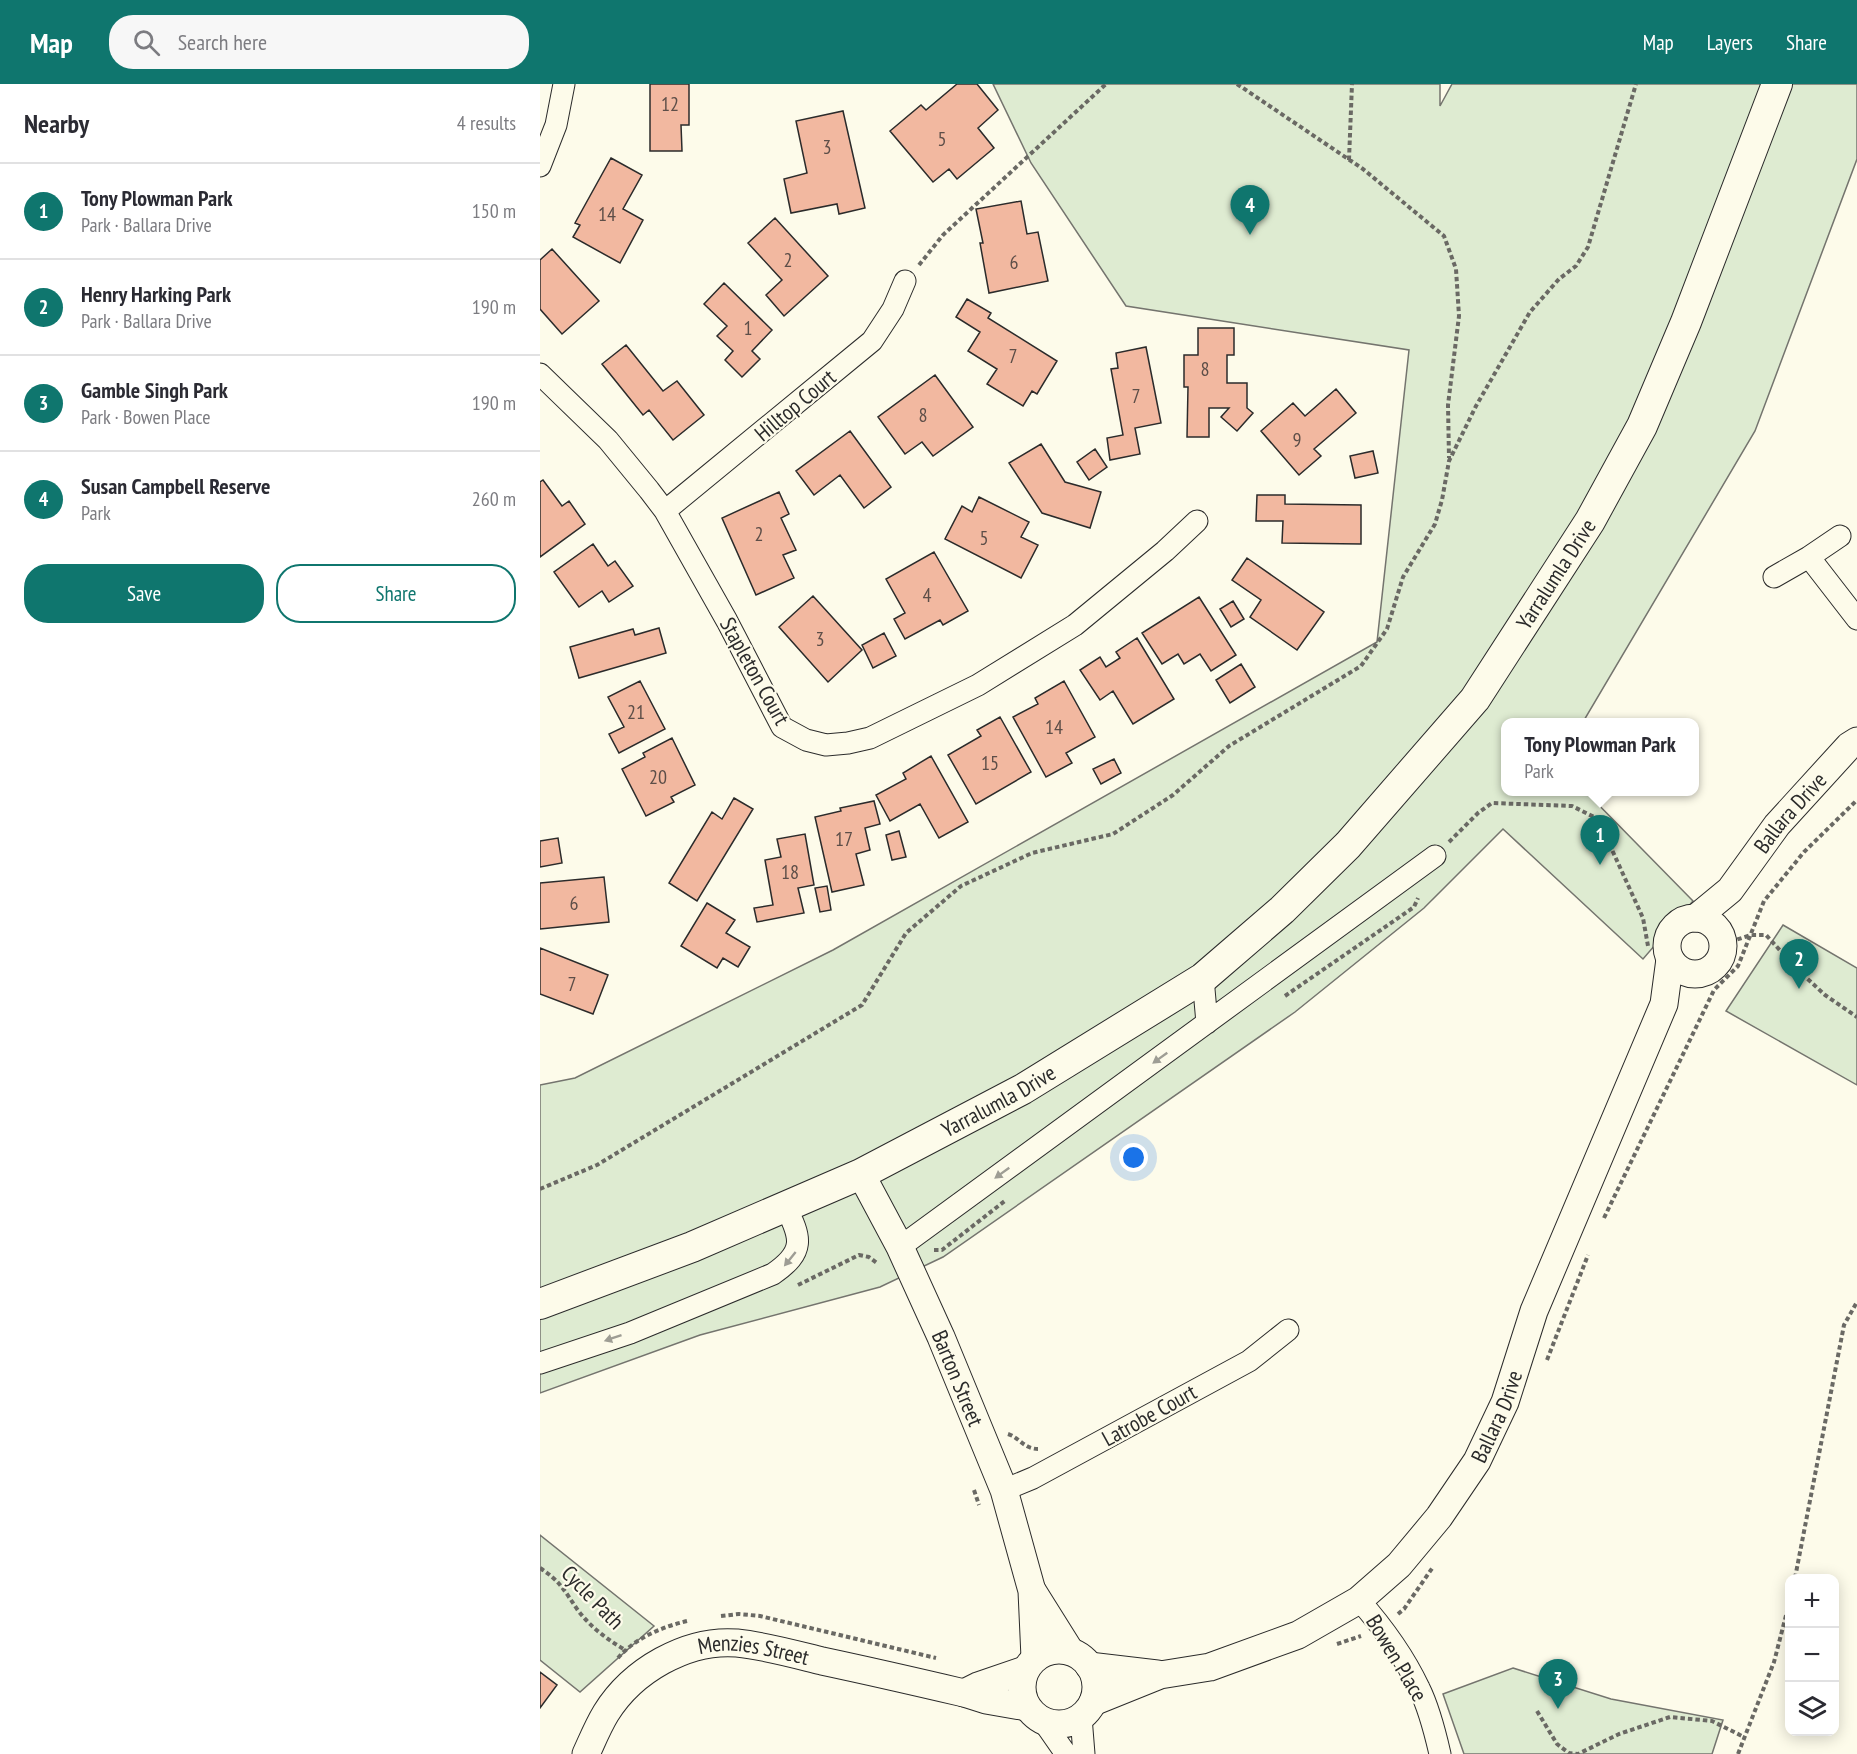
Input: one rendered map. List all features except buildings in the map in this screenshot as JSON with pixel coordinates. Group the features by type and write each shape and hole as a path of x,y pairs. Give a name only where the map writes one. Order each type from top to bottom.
{"main road":[{"name":"Yarralumla Drive","path":"540,1304 692,1247 861,1174 1023,1089 1203,978 1282,910 1348,845 1475,699 1590,521 1642,426 1686,322 1777,84"}],"street":[{"path":"540,166 556,125 564,84"},
{"name":"Hilltop Court","path":"665,511 872,341 893,309 905,281"},
{"name":"Stapleton Court","path":"540,375 608,440 665,511 727,621 782,727 806,740 826,745 870,738 978,685 1075,625 1165,551 1197,521"},
{"path":"1774,577 1840,536"},
{"path":"1809,557 1857,619"},
{"name":"Ballara Drive","path":"1664,1004 1660,955 1670,935 1680,923 1696,918 1730,890 1777,825 1849,746 1857,741"},
{"path":"900,1247 1435,856"},
{"name":"Ballara Drive","path":"1087,1710 1160,1675 1210,1667 1298,1635 1359,1600 1400,1564 1439,1518 1477,1461 1505,1402 1534,1311 1664,1004 1680,987 1714,967 1723,952 1724,909 1730,890"},
{"path":"1696,918 1711,923 1722,939"},
{"path":"1660,955 1683,971 1699,974"},
{"path":"1203,978 1207,1023"},
{"name":"Barton Street","path":"861,1174 900,1247 941,1337 1004,1490 1032,1591 1030,1664"},
{"path":"540,1363 630,1333 773,1274 784,1266 798,1247 797,1227 785,1206"},
{"name":"Latrobe Court","path":"1004,1490 1033,1478 1249,1361 1288,1330"},
{"name":"Barton Street","path":"1032,1591 1080,1659"},
{"name":"Bowen Place","path":"1359,1600 1382,1626 1420,1688 1440,1754"},
{"name":"Menzies Street","path":"586,1754 605,1714 617,1697 654,1665 679,1653 702,1646 735,1643 769,1648 964,1693 1035,1714"},
{"path":"964,1693 1030,1664 1046,1652 1058,1649 1080,1659 1095,1677 1096,1690 1087,1710 1084,1754"},
{"name":"Ballara Drive","path":"1080,1659 1160,1675"},
{"path":"1030,1664 1022,1682 1022,1695 1066,1754"},
{"path":"1035,1714 1062,1724 1087,1710"}],"path":[{"path":"905,281 943,235 1106,84"},
{"path":"540,1189 597,1165 862,1005 906,933 961,886 1032,853 1113,834 1173,795 1229,746 1361,666 1387,629 1403,577 1435,524 1449,461 1448,405 1460,316 1452,258 1444,236 1349,160 1237,84"},
{"path":"1349,160 1352,84"},
{"path":"1449,461 1476,406 1530,312 1559,279 1576,266 1588,247 1636,84"},
{"path":"1435,856 1491,803 1572,806 1598,819 1660,955"},
{"path":"1722,939 1766,935 1825,995 1857,1017"},
{"path":"1796,1574 1844,1325 1857,1302"},
{"path":"984,1440 1010,1434 1026,1448 1042,1448"},
{"path":"971,1482 982,1512"},
{"name":"Cycle Path","path":"540,1568 554,1577 566,1590 578,1609 599,1634 654,1665"},
{"path":"1738,1754 1774,1662 1785,1619"},
{"path":"1537,1711 1557,1744 1569,1753 1578,1754 1619,1734 1670,1718 1712,1721 1744,1737"}],"green space":[{"path":"993,84 1440,84 1440,106 1452,84 1857,84 1857,159 1755,431 1585,718 1501,718 1501,796 1590,796 1693,901 1643,959 1503,829 1424,908 1295,1012 943,1257 880,1287 700,1335 540,1393 540,1085 575,1078 833,950 1377,642 1409,350 1126,306 1031,163"},
{"path":"1783,925 1857,968 1857,1085 1726,1011"},
{"path":"540,1535 654,1626 580,1692 540,1660"},
{"path":"1513,1668 1611,1699 1723,1720 1712,1754 1464,1754 1443,1694"}],"place":[{"name":"Susan Campbell Reserve","path":"1250,235"},
{"name":"Tony Plowman Park","path":"1600,865"},
{"name":"Henry Harking Park","path":"1799,989"},
{"name":"Gamble Singh Park","path":"1558,1709"}]}
